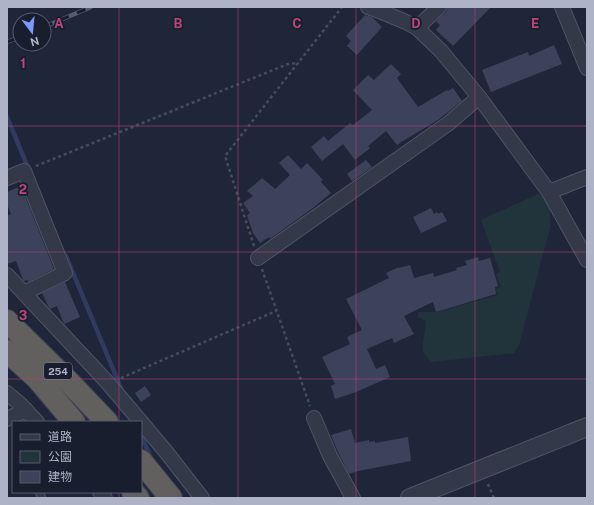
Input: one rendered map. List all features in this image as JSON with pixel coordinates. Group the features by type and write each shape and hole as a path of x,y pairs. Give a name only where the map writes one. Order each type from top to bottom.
{"highway":[{"name":"254","path":"7,321 106,421"},
{"name":"254","path":"7,351 37,378 73,421"},
{"path":"142,462 171,498"}],"street":[{"path":"368,7 417,28 441,51 479,97 549,192 587,260"},
{"path":"417,28 439,7"},
{"path":"562,7 587,68"},
{"path":"258,258 449,123 479,97"},
{"path":"7,178 24,171 65,273 24,293"},
{"path":"549,192 587,177"},
{"path":"7,275 108,383 140,421"},
{"path":"7,393 36,421"},
{"path":"10,420 26,410"},
{"path":"314,418 330,456 353,498"},
{"path":"142,423 202,498"},
{"path":"410,498 587,427"}],"path":[{"path":"314,418 276,311 225,156 342,7"},
{"path":"24,171 288,64 298,63"},
{"path":"108,383 276,311"}],"green space":[{"path":"538,194 543,197 550,208 550,228 519,345 514,353 431,362 422,351 426,321 418,317 418,312 438,312 498,295 496,289 501,287 496,274 500,272 481,220"}],"building":[{"path":"447,7 491,7 453,46 436,30 440,25 436,21 445,13"},
{"path":"365,15 372,17 382,27 357,55 347,46 351,41 346,36"},
{"path":"554,45 562,64 491,92 482,70 528,52 529,56"},
{"path":"391,64 401,74 397,78 418,107 453,88 462,101 438,120 397,145 386,131 368,146 370,148 355,160 343,144 322,161 311,147 324,136 328,141 350,123 353,125 372,110 353,90 368,75 374,80"},
{"path":"288,155 301,169 307,163 323,180 321,182 331,193 270,239 269,237 260,243 253,233 247,215 250,213 243,203 253,196 247,191 262,178 275,189 290,175 279,163"},
{"path":"366,160 372,167 352,181 347,174"},
{"path":"21,186 54,269 28,282 28,280 23,280 16,261 7,264 7,216 11,214 7,204 7,192"},
{"path":"431,208 434,214 437,212 438,214 442,212 447,221 421,233 413,217"},
{"path":"478,257 479,261 490,258 498,286 495,287 496,294 436,312 433,302 404,316 414,334 394,343 392,338 367,349 376,369 385,365 390,377 356,392 335,399 331,386 335,384 322,357 350,344 347,337 362,330 346,299 389,278 386,273 399,267 410,265 414,278 433,273 434,277 457,270 456,268 467,265 465,261"},
{"path":"65,282 80,317 64,324 57,306 50,309 42,293"},
{"path":"145,386 151,395 141,402 135,393"},
{"path":"351,429 355,443 369,440 369,442 375,441 375,443 408,437 411,461 349,474 331,435"}],"waterway":[{"path":"7,117 29,170"},
{"path":"66,256 123,393"},
{"path":"142,437 151,458"}],"railway":[{"path":"52,24 91,7"},
{"path":"7,42 12,40"}]}
